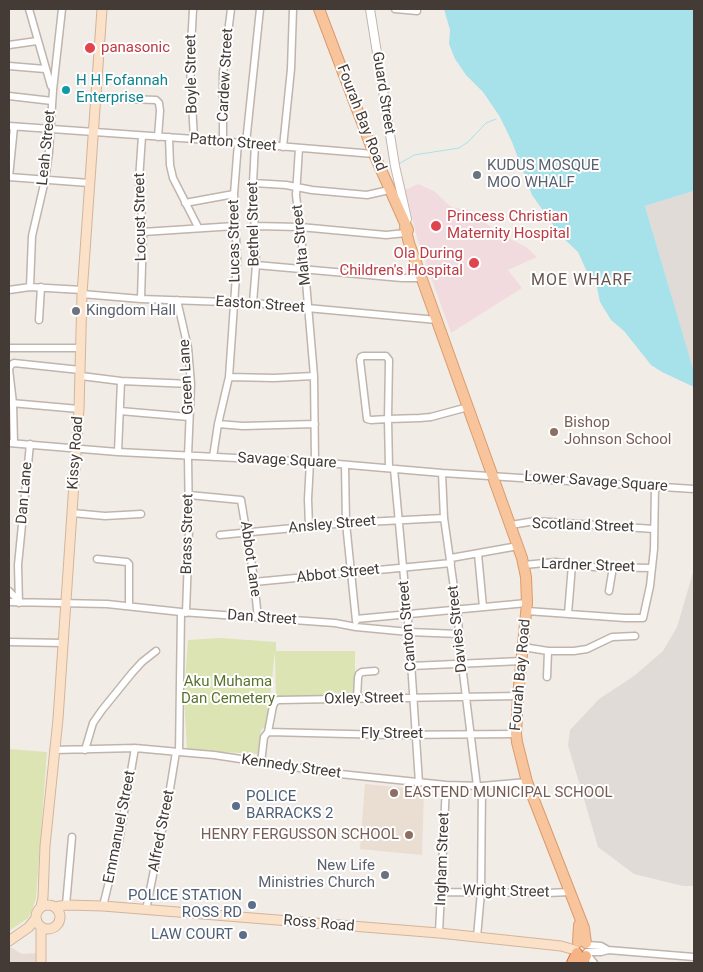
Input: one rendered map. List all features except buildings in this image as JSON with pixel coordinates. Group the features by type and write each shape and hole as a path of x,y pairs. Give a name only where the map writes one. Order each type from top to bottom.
{"highway":[{"path":"572,963 583,951"}],"main road":[{"name":"Kissy Road","path":"47,904 45,846 66,603 79,409 79,348 82,292 102,9"},
{"name":"Fourah Bay Road","path":"319,9 374,154 407,231 464,389 468,407 486,447"},
{"name":"Fourah Bay Road","path":"407,231 437,320 486,447 524,565 527,607 516,734 527,782 584,928 583,951"},
{"name":"Ross Road","path":"47,904 103,906 439,933 561,946 583,951"},
{"path":"41,963 41,925 37,912 47,904 60,916"},
{"path":"9,941 29,927 41,925 57,926 60,916 77,905"}],"street":[{"path":"29,9 36,40 52,90"},
{"name":"Leah Street","path":"30,287 32,236 45,180 52,90 62,9"},
{"name":"Boyle Street","path":"193,9 190,66 194,139"},
{"name":"Cardew Street","path":"224,142 223,73 231,9"},
{"path":"246,143 260,9"},
{"path":"283,147 291,69 292,9"},
{"name":"Guard Street","path":"370,9 394,166 407,231"},
{"path":"395,9 417,11"},
{"path":"9,45 36,40"},
{"path":"9,66 45,69"},
{"path":"9,96 52,101"},
{"path":"96,98 156,100 160,105 158,137"},
{"path":"11,127 9,177 89,183"},
{"name":"Patton Street","path":"11,127 169,137 374,154"},
{"name":"Locust Street","path":"141,299 143,232 139,180 142,136"},
{"path":"169,137 170,165 176,186 198,227"},
{"name":"Lucas Street","path":"213,458 218,424 229,377 235,302 237,261 234,194 238,143"},
{"name":"Bethel Street","path":"253,303 256,265 253,183 255,144"},
{"name":"Malta Street","path":"299,148 296,186 306,270 314,376 315,424 308,499 309,527"},
{"path":"253,183 296,186 319,191 367,195 389,190"},
{"path":"185,203 234,194"},
{"path":"143,232 234,226"},
{"path":"254,226 300,227 386,235 407,231"},
{"path":"256,265 402,278 422,278"},
{"path":"39,320 41,287"},
{"name":"Easton Street","path":"9,290 41,287 141,299 253,303 437,320"},
{"name":"Green Lane","path":"177,300 188,348 191,384 188,456"},
{"path":"9,348 79,348"},
{"name":"Canton Street","path":"388,419 367,419 360,360 363,356 388,357 388,419 409,632 419,782"},
{"path":"11,443 9,369 14,363 80,373 121,382 191,384"},
{"path":"229,377 274,378 314,376"},
{"path":"118,452 121,382"},
{"path":"11,403 79,409"},
{"path":"388,419 431,417 468,407"},
{"path":"120,411 189,417"},
{"path":"218,424 257,426 315,424"},
{"name":"Savage Square","path":"11,443 213,458 346,464 495,478"},
{"name":"Dan Lane","path":"18,601 19,560 30,444"},
{"name":"Brass Street","path":"177,752 189,495 188,456"},
{"path":"346,464 346,523 356,627"},
{"name":"Davies Street","path":"442,473 444,518 457,609 470,734 479,786 481,892 477,937"},
{"name":"Lower Savage Square","path":"495,478 694,489"},
{"path":"356,619 483,607 527,607 568,614 644,618 652,568 655,486"},
{"name":"Abbot Lane","path":"189,495 241,500 258,618"},
{"path":"72,513 105,516 141,514"},
{"name":"Ansley Street","path":"220,536 346,523 444,518"},
{"name":"Scotland Street","path":"511,526 535,521 654,529"},
{"name":"Abbot Street","path":"254,582 403,568 518,546"},
{"path":"478,554 483,607"},
{"path":"97,560 127,562 129,564 129,606"},
{"name":"Lardner Street","path":"524,565 555,562 572,565 652,568"},
{"path":"568,614 572,565"},
{"path":"609,591 613,567"},
{"path":"9,591 18,601"},
{"name":"Dan Street","path":"9,602 85,602 183,612 335,623 409,632 459,634"},
{"path":"523,647 548,651 574,651 587,649 612,637 635,636"},
{"path":"9,642 63,643"},
{"path":"85,750 93,723 102,710 142,662 156,651"},
{"path":"547,677 548,651"},
{"path":"411,666 522,661"},
{"path":"356,699 359,674 375,671"},
{"name":"Oxley Street","path":"260,762 264,736 268,732 273,706 278,700 518,696"},
{"name":"Fly Street","path":"268,732 516,734"},
{"name":"Kennedy Street","path":"54,750 135,748 214,755 340,774 446,785 479,786 527,782"},
{"name":"Emmanuel Street","path":"103,906 119,841 135,748"},
{"name":"Alfred Street","path":"146,910 177,752"},
{"name":"Ingham Street","path":"439,933 446,785"},
{"path":"66,905 72,837"},
{"name":"Wright Street","path":"442,892 570,892"},
{"path":"583,951 601,952 608,950 694,956"}],"shaded area":[{"name":"Ola During Children's Hospital","path":"418,184 434,191 451,207 471,211 497,232 526,247 537,257 508,270 522,288 451,333 418,241 405,190"},
{"path":"694,191 694,375 645,206"},
{"path":"694,569 694,886 683,886 634,874 598,847 568,745 570,730 599,699 634,676 663,651 677,627"},
{"path":"365,784 424,790 422,855 360,849"},
{"path":"9,946 22,954 37,953 38,963 9,963"}],"green space":[{"name":"Aku Muhama Dan Cemetery","path":"220,638 276,642 276,651 355,651 355,700 276,700 275,651 267,726 261,730 258,754 187,750 184,695 188,640"},
{"path":"9,749 47,752 36,898 28,918 9,931"}],"water":[{"path":"444,9 694,9 694,191 645,206 693,369 694,387 651,365 624,331 611,320 600,302 595,278 587,272 578,252 561,236 532,195 512,142 500,117 483,92 466,75 455,59 449,44 450,30"}],"waterway":[{"path":"397,165 414,155 459,148 468,142 486,123 496,119"}],"place":[{"name":"panasonic","path":"90,48"},
{"name":"H H Fofannah Enterprise","path":"66,90"},
{"name":"KUDUS MOSQUE MOO WHALF","path":"477,175"},
{"name":"Princess Christian Maternity Hospital","path":"436,226"},
{"name":"Ola During Children's Hospital","path":"474,263"},
{"name":"Kingdom Hall","path":"76,311"},
{"name":"Bishop Johnson School","path":"554,432"},
{"name":"EASTEND MUNICIPAL SCHOOL","path":"394,793"},
{"name":"POLICE BARRACKS 2","path":"236,806"},
{"name":"HENRY FERGUSSON SCHOOL","path":"409,835"},
{"name":"New Life Ministries Church","path":"385,875"},
{"name":"POLICE STATION ROSS RD","path":"252,905"},
{"name":"LAW COURT","path":"243,935"}],"district":[{"name":"MOE WHARF","path":"582,281"}]}
